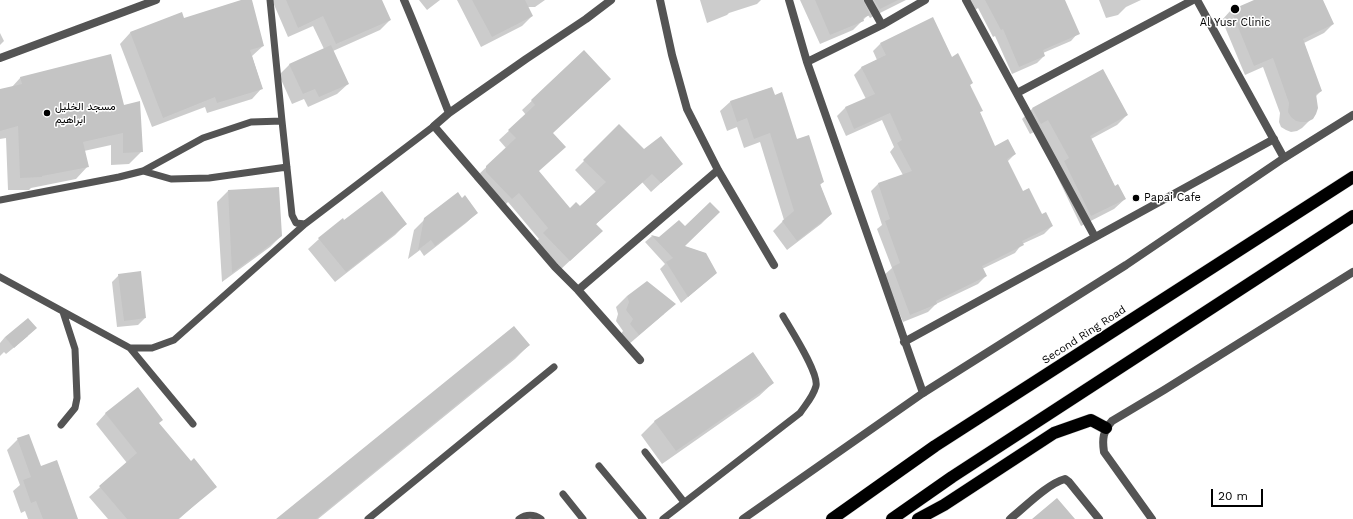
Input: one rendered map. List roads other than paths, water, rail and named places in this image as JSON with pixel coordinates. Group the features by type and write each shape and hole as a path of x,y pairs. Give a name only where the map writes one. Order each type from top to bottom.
{"highway":[{"name":"Second Ring Road","path":"832,519 935,446 1353,177"},
{"path":"892,519 952,477 1353,216"},
{"path":"918,519 944,505 1054,433 1091,420 1106,428"}],"street":[{"path":"404,0 449,113"},
{"path":"611,0 586,19 449,113 434,126 555,267 578,290 640,360"},
{"path":"660,0 672,55 687,109 718,170 774,265"},
{"path":"789,0 807,62 923,393"},
{"path":"868,0 882,25"},
{"path":"807,62 882,25 925,0"},
{"path":"966,0 1095,237"},
{"path":"1017,93 1193,0"},
{"path":"1197,0 1284,158"},
{"path":"0,58 153,1"},
{"path":"743,519 923,393 1126,265 1284,158 1353,115"},
{"path":"904,342 1274,139"},
{"path":"578,290 718,170"},
{"path":"1152,519 1104,452 1102,441 1106,428 1112,421 1353,272"},
{"path":"1010,519 1051,485 1065,479 1099,519"}],"lane":[{"path":"270,0 292,215 296,223 304,224"},
{"path":"0,200 143,171 203,138 251,122 282,121"},
{"path":"130,348 152,348 174,340 304,224 434,126"},
{"path":"143,171 171,179 202,178 287,167"},
{"path":"0,277 130,348 193,424"},
{"path":"61,425 75,408 77,398 75,349 63,312"},
{"path":"663,519 800,413 812,397 816,384 814,371 783,316"},
{"path":"368,519 554,368"},
{"path":"645,452 684,502"},
{"path":"599,466 642,519"},
{"path":"563,494 583,519"},
{"path":"519,519 530,515 538,516 542,519"}],"place":[{"name":"Al Yusr Clinic","path":"1235,9"},
{"name":"مسجد الخليل ابراهيم","path":"47,113"},
{"name":"Papai Cafe","path":"1136,198"}]}
